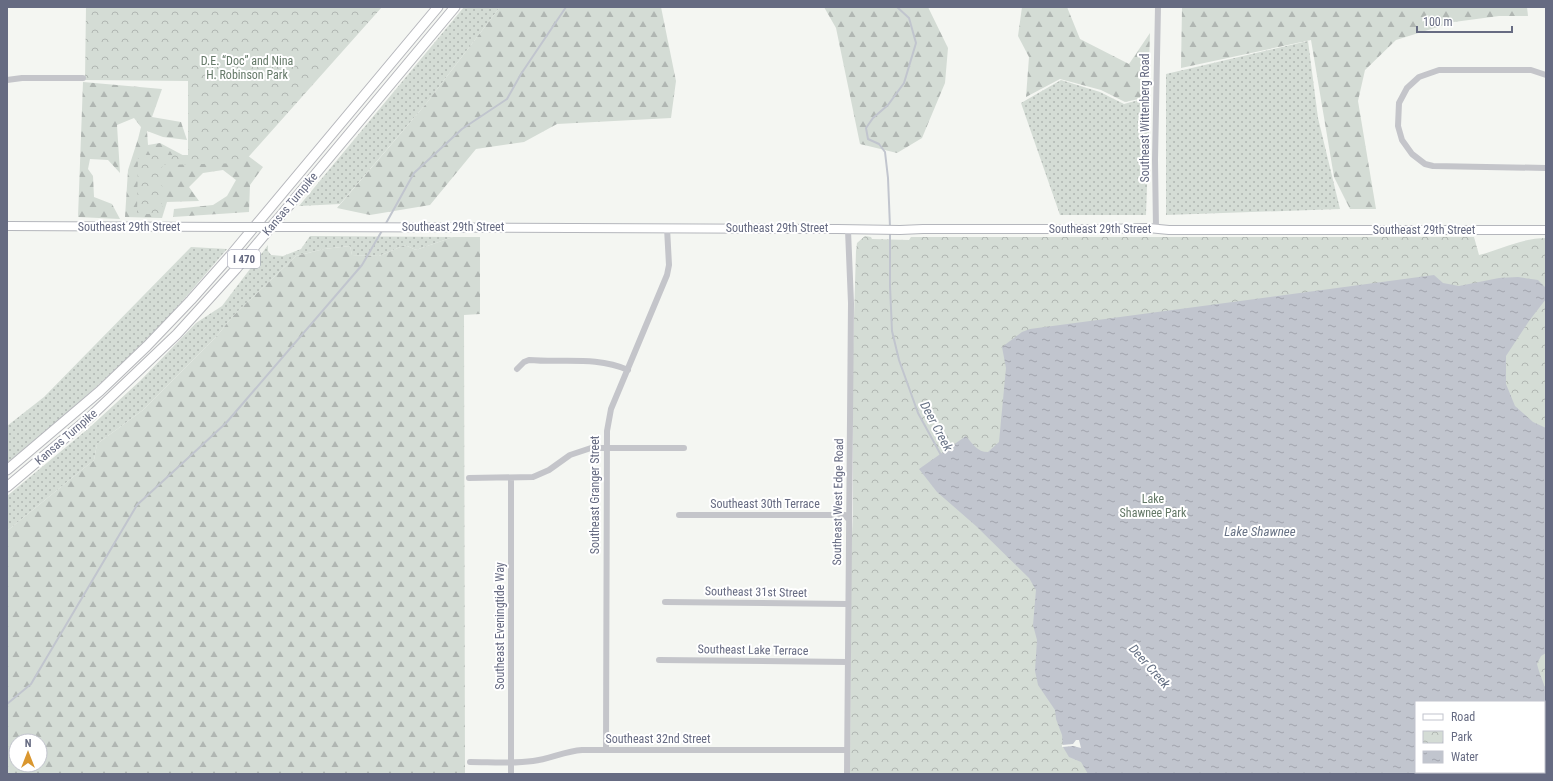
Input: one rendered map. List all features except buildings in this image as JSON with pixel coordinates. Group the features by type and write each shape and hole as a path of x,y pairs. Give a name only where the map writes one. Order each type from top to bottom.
{"highway":[{"name":"Kansas Turnpike","path":"7,470 69,419 147,346 191,300 230,256 438,7"},
{"name":"Kansas Turnpike","path":"7,486 90,417 177,334 246,256 455,7"}],"main road":[{"name":"Southeast 29th Street","path":"7,226 848,230 1546,230"}],"street":[{"name":"Southeast Wittenberg Road","path":"1156,229 1155,160 1158,7"},
{"path":"1546,75 1531,70 1439,70 1419,77 1407,88 1399,102 1398,126 1402,140 1412,154 1421,162 1433,166 1546,168"},
{"path":"7,80 22,78 83,78"},
{"name":"Southeast Granger Street","path":"606,750 606,430 611,409 667,275 669,265 667,228"},
{"name":"Southeast West Edge Road","path":"847,774 851,303 848,230"},
{"path":"517,369 524,362 529,360 591,361 628,370"},
{"path":"469,478 527,478 541,474 554,467 565,458 579,450 591,448 684,448"},
{"name":"Southeast Eveningtide Way","path":"511,478 511,774"},
{"name":"Southeast 30th Terrace","path":"679,515 845,515 850,520"},
{"name":"Southeast 31st Street","path":"665,602 848,604"},
{"name":"Southeast Lake Terrace","path":"659,660 848,662"},
{"name":"Southeast 32nd Street","path":"470,762 539,760 575,750 847,750"}],"green space":[{"name":"D.E. “Doc” and Nina H. Robinson Park","path":"86,7 382,7 243,163 162,165 162,214 137,214 138,155 188,155 188,81 85,80"},
{"path":"464,7 500,7 425,105 340,204 299,206"},
{"path":"500,7 661,7 676,81 671,118 557,124 524,142 476,149 430,205 370,215 337,208 425,105"},
{"path":"824,7 928,7 948,48 945,83 922,138 897,153 860,144 836,28"},
{"path":"1022,7 1067,7 1080,39 1129,64 1150,33 1148,97 1125,102 1101,90 1060,79 1026,97 1029,57 1018,36"},
{"path":"1182,7 1527,7 1528,16 1499,16 1454,22 1396,40 1365,70 1358,101 1376,209 1350,209 1334,177 1311,40 1181,68"},
{"path":"1308,41 1318,118 1340,209 1166,215 1166,74"},
{"path":"1061,80 1100,92 1124,104 1150,97 1146,215 1060,215 1021,103"},
{"path":"83,82 162,89 152,117 181,122 187,140 163,137 147,131 148,145 160,143 192,160 247,155 263,167 250,185 249,212 173,217 174,209 213,205 227,196 236,180 223,170 203,173 189,187 199,201 167,202 162,218 125,217 128,170 141,127 134,118 117,125 120,173 108,160 90,159 88,169 93,176 94,197 112,204 120,219 78,217"},
{"path":"310,236 453,237 416,250 405,245 379,256 352,255 350,246 324,249 296,256 233,316 216,337 143,410 97,444 94,460 7,531 7,496 89,428 141,380 196,323 222,306 268,245 268,251 271,255 283,256 301,249"},
{"name":"Lake Shawnee","path":"865,236 871,237 872,239 909,240 911,237 1474,237 1479,255 1520,242 1537,238 1546,238 1546,774 850,774 853,349 857,243"},
{"path":"453,237 480,237 480,314 464,315 465,774 7,774 7,531 94,460 97,444 143,410 216,337 233,316 296,256 324,249 350,246 352,255 379,256 405,245 416,250"},
{"path":"191,247 227,249 152,334 71,410 7,463 7,426 44,397"}],"water":[{"name":"Lake Shawnee","path":"1434,275 1443,283 1459,286 1499,278 1518,277 1538,280 1545,287 1546,299 1529,321 1506,356 1506,384 1515,406 1533,422 1546,428 1546,653 1541,656 1537,664 1545,687 1546,703 1545,706 1545,701 1415,701 1415,773 1545,773 1545,712 1546,774 1088,774 1081,762 1069,757 1063,747 1062,735 1056,719 1055,710 1038,685 1035,671 1037,640 1033,625 1036,590 1029,578 976,526 937,492 919,469 966,436 976,447 984,452 988,452 999,442 1006,368 1002,347 1022,332 1030,329"}],"pier":[{"path":"1076,740 1079,740 1081,748 1073,746 1062,747 1062,745 1073,744"}],"waterway":[{"path":"385,225 414,173 462,129 507,99 521,74 566,7"},
{"name":"Deer Creek","path":"890,227 888,178 885,152 879,144 868,139 866,128 873,118 888,105 904,83 916,43 909,18 897,7"},
{"path":"7,704 31,684 137,505 226,423 362,265 383,229"},
{"name":"Deer Creek","path":"890,231 892,331 899,360 918,413 941,455"}],"park label":[{"name":"Lake Shawnee Park","path":"1153,506"}]}
